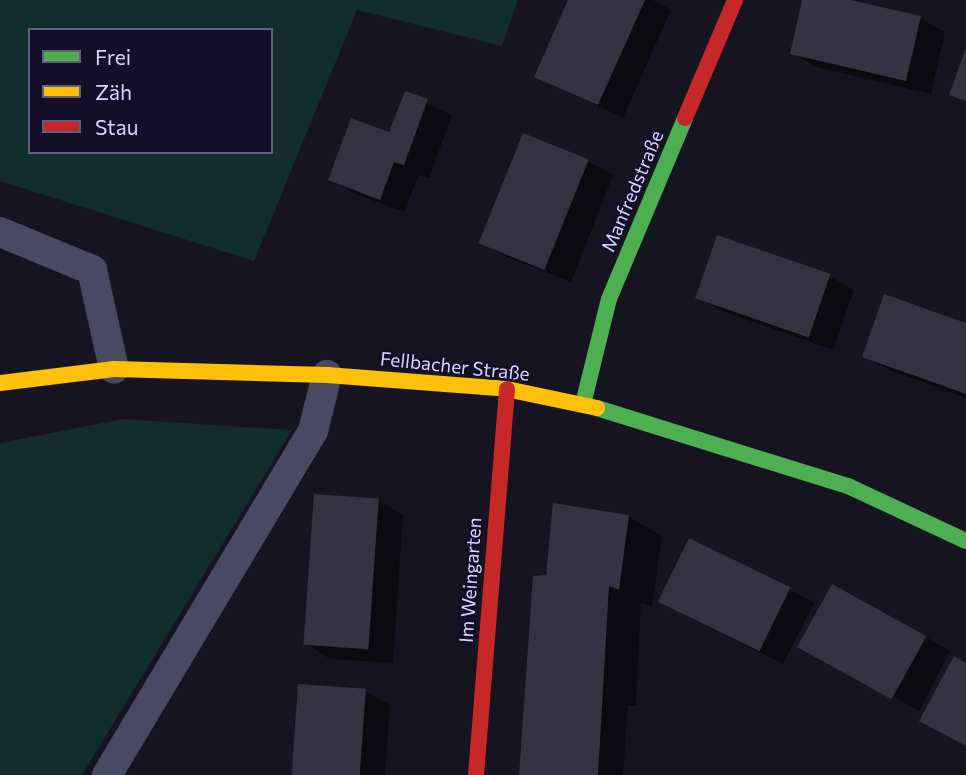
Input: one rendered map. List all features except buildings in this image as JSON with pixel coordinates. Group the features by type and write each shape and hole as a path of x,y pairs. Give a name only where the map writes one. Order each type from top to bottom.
{"street":[{"name":"Manfredstraße","path":"583,404 609,299 735,0"},
{"name":"Fellbacher Straße","path":"0,383 114,369 327,375 507,389 583,404 848,486 966,541"},
{"name":"Im Weingarten","path":"476,775 507,389"}],"lane":[{"path":"0,232 92,270 114,369"},
{"path":"107,775 313,431 327,375"}],"green space":[{"path":"0,0 518,0 502,46 357,10 254,261 0,181"},
{"path":"123,419 292,430 82,775 0,775 0,443"}],"traffic: fast":[{"path":"583,404 609,299 685,118"},
{"path":"597,408 848,486 966,541"}],"traffic: slow":[{"path":"0,383 114,369 327,375 507,389 597,408"}],"traffic: jam":[{"path":"685,118 735,0"},
{"path":"476,775 507,389"}]}
